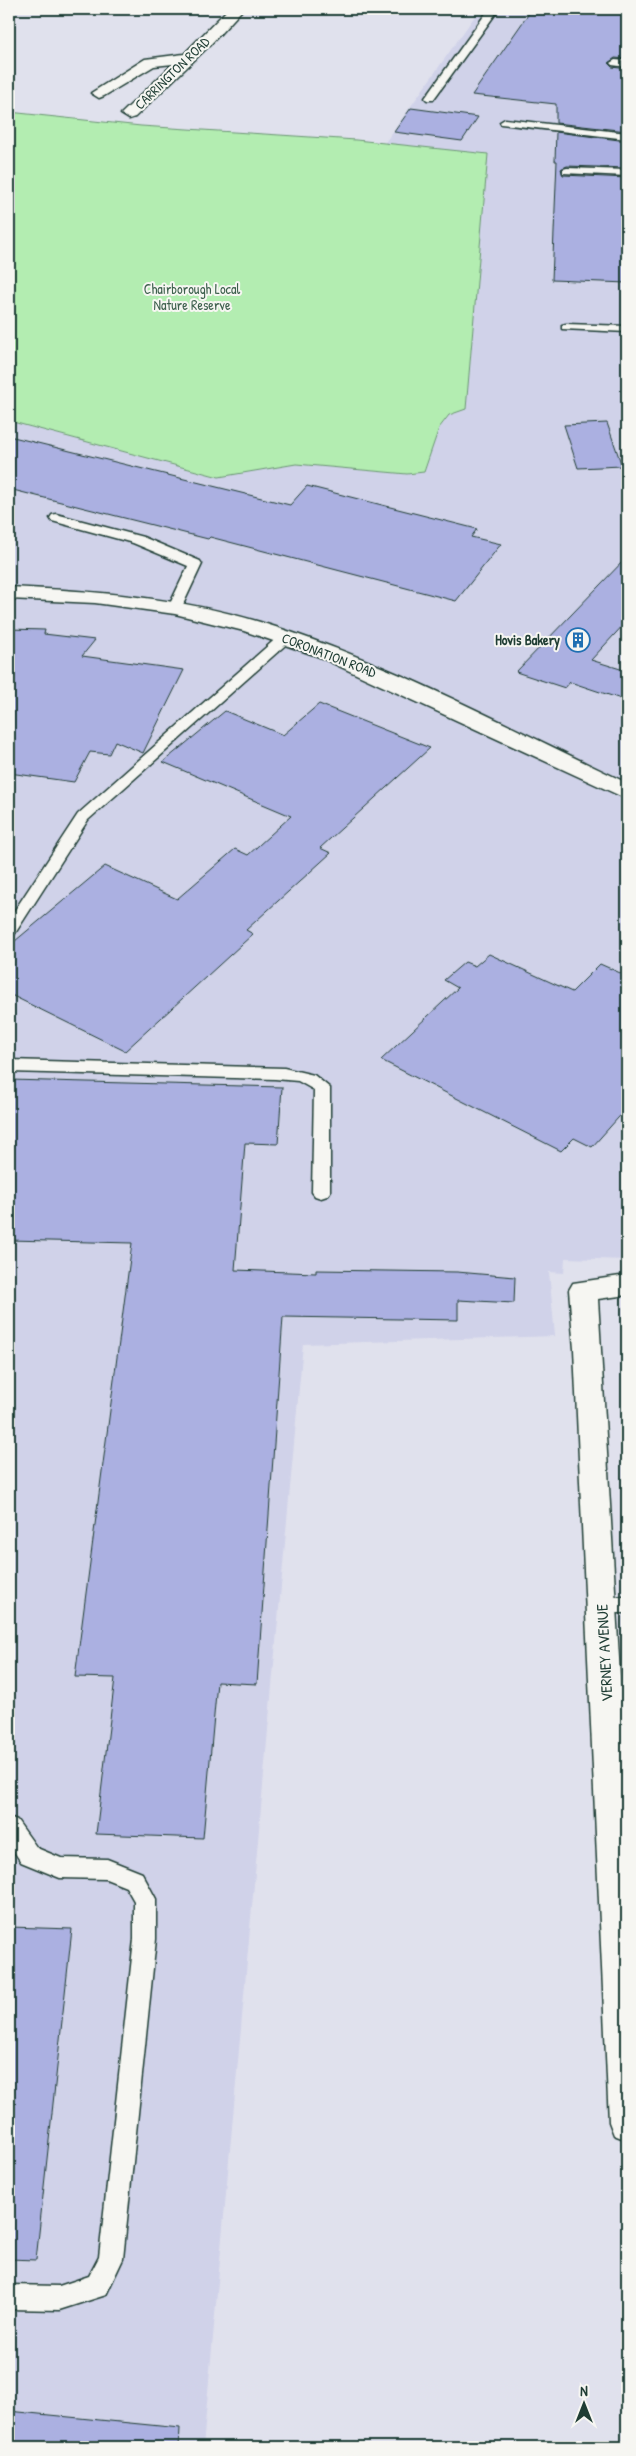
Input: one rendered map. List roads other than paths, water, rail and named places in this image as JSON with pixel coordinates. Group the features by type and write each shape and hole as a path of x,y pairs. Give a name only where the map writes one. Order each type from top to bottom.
{"street":[{"name":"CARRINGTON ROAD","path":"129,114 236,9"},
{"path":"99,93 150,62 188,58"},
{"name":"CORONATION ROAD","path":"9,593 95,597 175,608 251,626 325,651 398,683 627,792"},
{"name":"VERNEY AVENUE","path":"627,1285 582,1290 614,1605 627,2122"}],"lane":[{"path":"430,98 494,9"},
{"path":"614,63 627,64"},
{"path":"505,122 554,126 593,134 627,136"},
{"path":"567,171 627,173"},
{"path":"566,327 627,329"},
{"path":"56,518 138,540 195,564 175,608"},
{"path":"9,931 83,817 284,638"},
{"path":"9,1066 293,1074 312,1079 322,1088 321,1192"},
{"path":"9,1828 29,1856 60,1868 107,1869 134,1880 145,1899 145,1939 111,2259 97,2286 59,2298 9,2296"}],"place":[{"name":"Hovis Bakery","path":"578,640"}],"park label":[{"name":"Chairborough Local Nature Reserve","path":"192,298"}]}
